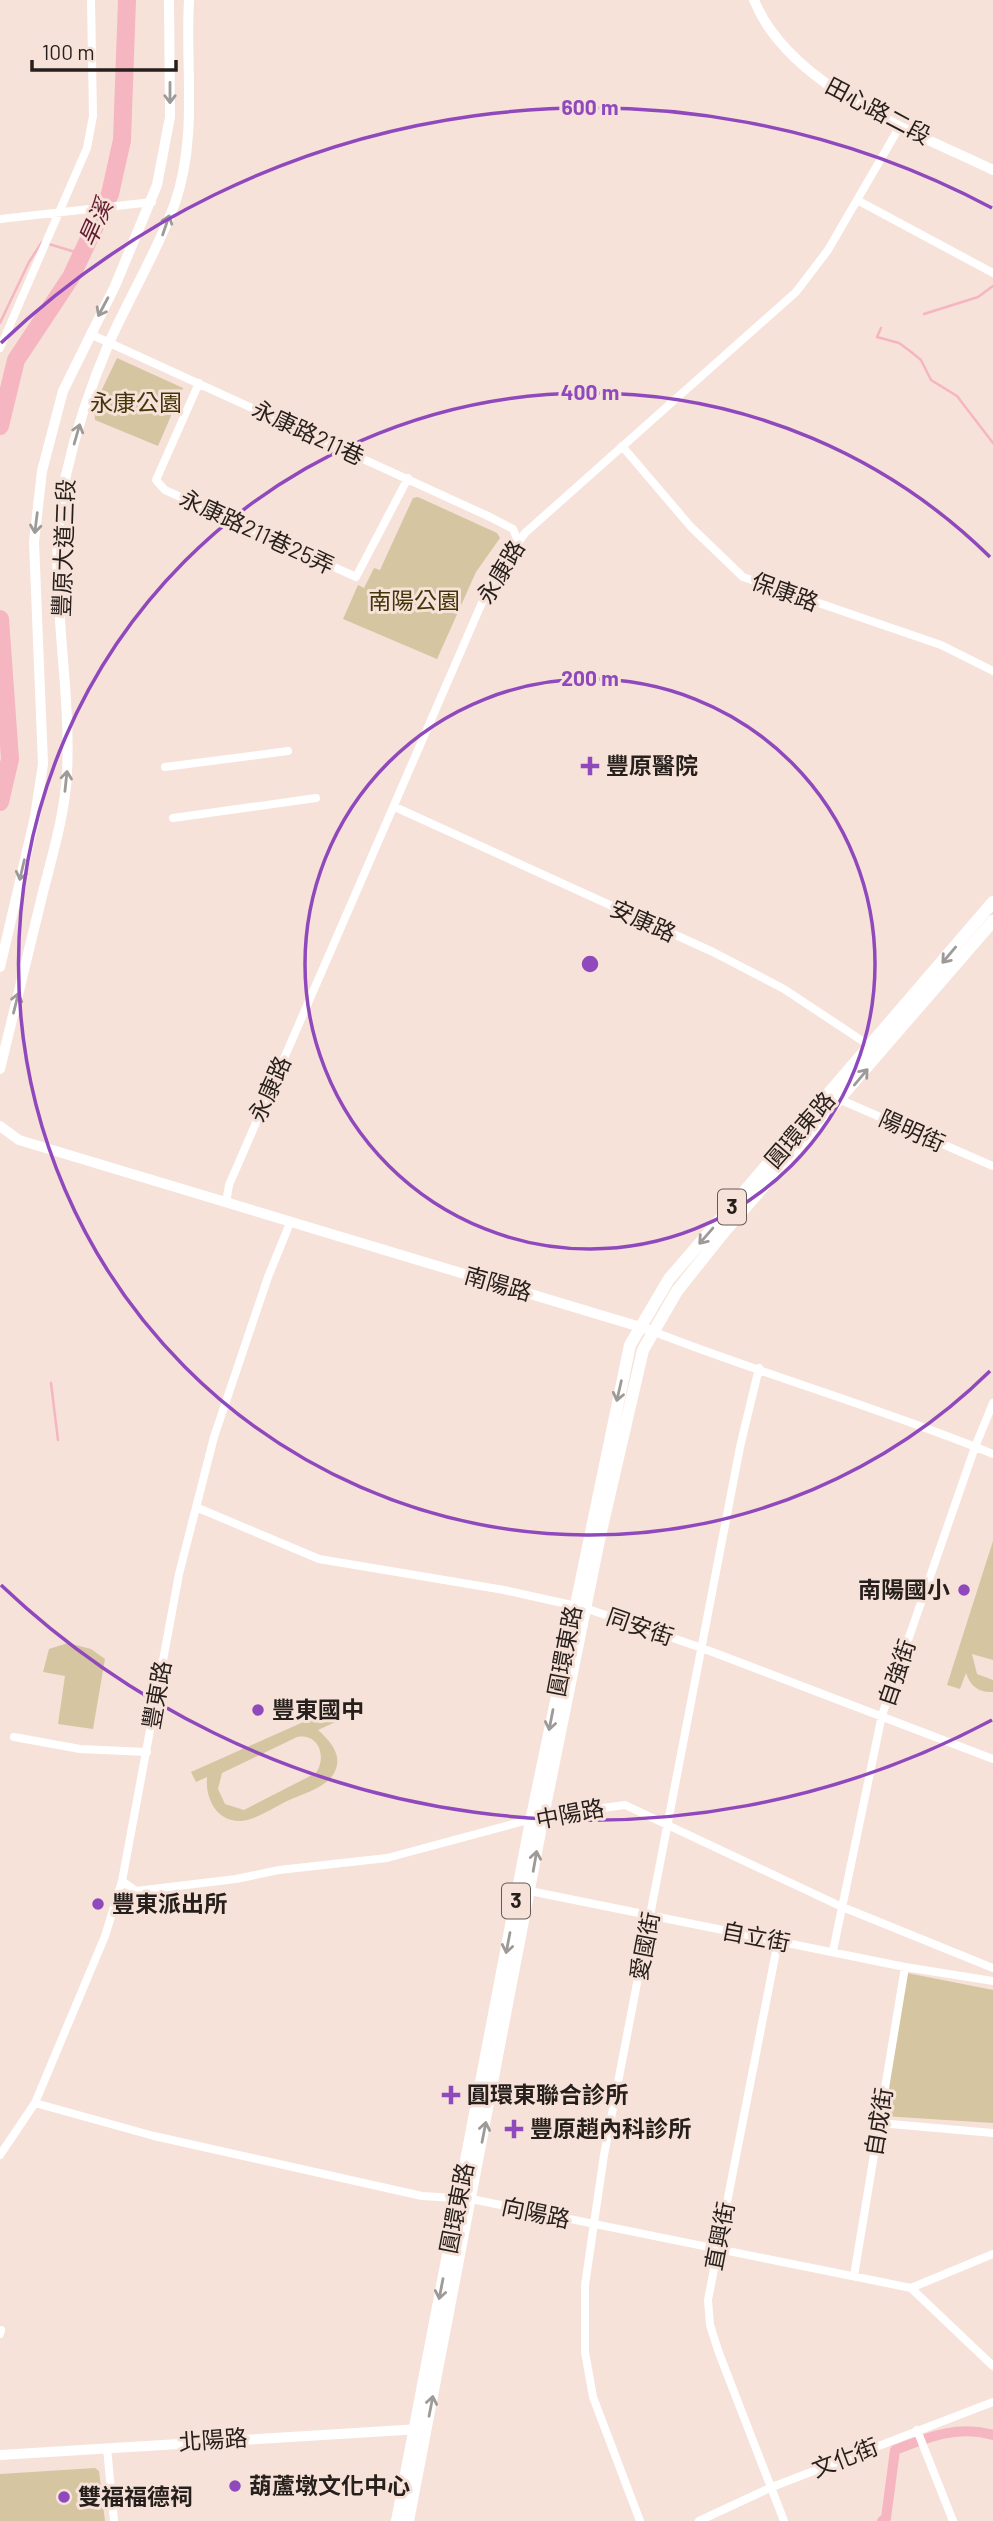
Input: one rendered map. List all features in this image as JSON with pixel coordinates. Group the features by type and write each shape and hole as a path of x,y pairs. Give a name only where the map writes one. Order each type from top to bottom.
{"main road":[{"name":"圓環東路","path":"397,2521 420,2429 580,1607 645,1328 669,1279 837,1097 993,902"},
{"name":"圓環東路","path":"876,1050 993,921"},
{"name":"圓環東路","path":"408,2521 420,2429"}],"street":[{"path":"0,348 64,213 80,170 93,117 91,0"},
{"name":"豐原大道三段","path":"0,967 35,817 43,764 34,542 42,471 63,391 152,202 170,117 169,0"},
{"name":"豐原大道三段","path":"0,1069 59,827 67,777 68,736 58,587 65,476 86,405 110,342 158,249 177,193 190,120 189,0"},
{"name":"田心路二段","path":"754,0 759,13 811,73 827,87 900,126 993,170"},
{"name":"永康路","path":"226,1203 229,1185 395,807 466,634 494,575 518,541 796,292 821,262 900,126"},
{"path":"857,200 993,273"},
{"path":"0,219 152,202"},
{"name":"永康路211巷","path":"90,334 513,528 518,541"},
{"name":"永康路211巷25弄","path":"199,383 156,480 165,490 261,536 356,577 408,478"},
{"name":"保康路","path":"622,446 691,527 743,577 941,645 993,671"},
{"path":"164,767 288,751"},
{"path":"173,818 316,798"},
{"name":"安康路","path":"395,807 713,952 784,989 876,1050"},
{"name":"陽明街","path":"837,1097 993,1167"},
{"name":"南陽路","path":"0,1126 19,1140 645,1328 748,1367 759,1368 861,1402 993,1454"},
{"name":"豐東路","path":"0,2155 35,2103 105,1936 122,1881 179,1574 215,1437 268,1276 290,1223"},
{"name":"愛國街","path":"640,2521 596,2405 588,2376 583,2316 592,2225 740,1447 759,1368"},
{"name":"自強街","path":"833,1951 840,1906 882,1715 975,1447 993,1404"},
{"name":"同安街","path":"198,1508 319,1559 580,1607 702,1648 993,1759"},
{"path":"14,1737 80,1749 147,1752"},
{"name":"中陽路","path":"122,1881 136,1891 387,1858 537,1818 625,1805 840,1906 993,1968"},
{"name":"自立街","path":"524,1890 833,1951 905,1968 993,1981"},
{"name":"直興街","path":"778,1941 708,2300 710,2325 728,2380 784,2521"},
{"name":"自成街","path":"854,2276 905,1968"},
{"name":"向陽路","path":"35,2103 154,2136 422,2196 465,2199 911,2288"},
{"path":"879,2123 993,2133"},
{"path":"993,2254 911,2288 993,2366"},
{"name":"文化街","path":"699,2521 772,2487 993,2402"},
{"name":"北陽路","path":"0,2455 420,2429"},
{"path":"917,2430 953,2521"},
{"path":"107,2448 114,2521"}],"green space":[{"name":"永康公園","path":"117,358 183,388 158,446 95,420 94,406"},
{"name":"南陽公園","path":"418,497 497,533 500,538 476,572 437,659 343,619 358,585 364,588 374,568 380,570 413,498"},
{"path":"993,1541 993,1660 972,1654 977,1674 993,1680 993,1692 976,1688 966,1673 960,1689 947,1685"},
{"path":"68,1643 91,1649 105,1659 93,1729 58,1724 65,1676 43,1672 49,1649"},
{"path":"337,1707 342,1719 318,1730 336,1753 337,1765 331,1777 313,1790 252,1818 232,1820 219,1813 210,1800 207,1777 196,1782 191,1772","holes":["297,1737 316,1742 321,1754 316,1773 244,1810 225,1804 218,1789 222,1773"]},
{"path":"907,1973 993,1990 993,2123 883,2116"},
{"path":"95,2468 99,2471 105,2521 0,2521 0,2474"}],"waterway":[{"name":"旱溪","path":"0,426 16,360 71,277 110,194 122,140 127,0"},
{"path":"0,323 29,262 42,242 82,254"},
{"path":"924,314 978,297 993,286"},
{"path":"881,328 877,337 899,343 921,360 931,380 957,396 993,443"},
{"name":"旱溪","path":"0,619 10,759 0,802"},
{"path":"51,1383 58,1440"},
{"path":"882,2521 886,2518 895,2450 931,2437 955,2432 993,2435"}],"place":[{"name":"豐原醫院","path":"590,766"},
{"name":"南陽國小","path":"964,1590"},
{"name":"豐東國中","path":"258,1710"},
{"name":"豐東派出所","path":"98,1904"},
{"name":"圓環東聯合診所","path":"451,2095"},
{"name":"豐原趙內科診所","path":"514,2129"},
{"name":"葫蘆墩文化中心","path":"235,2486"},
{"name":"雙福福德祠","path":"64,2497"}]}
